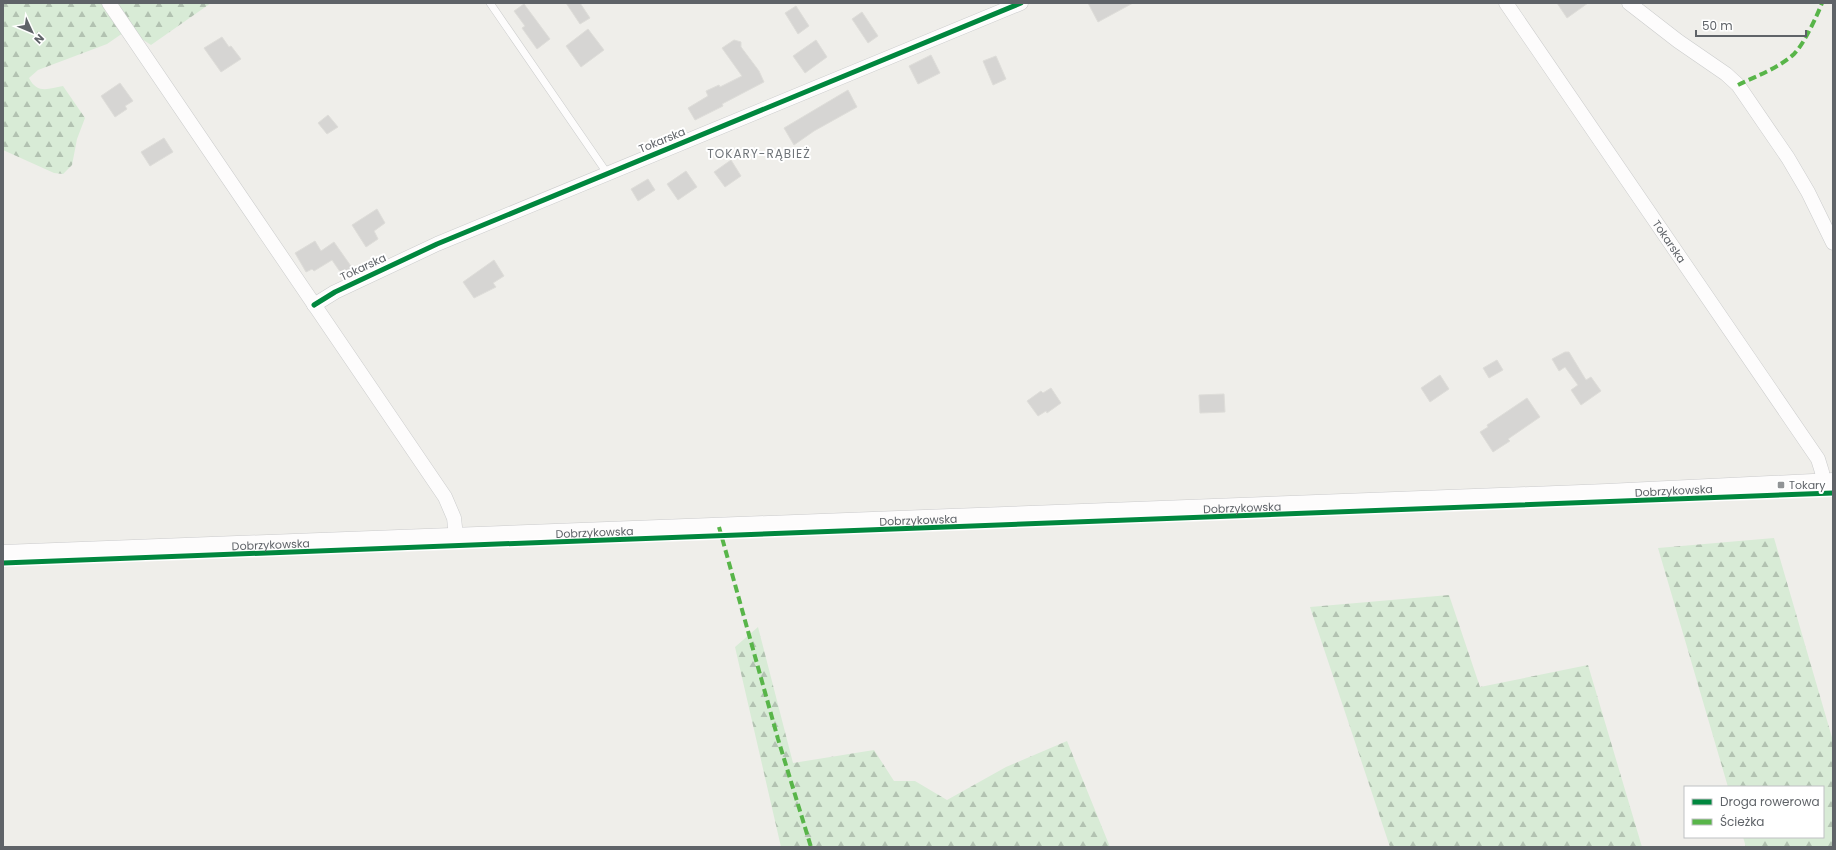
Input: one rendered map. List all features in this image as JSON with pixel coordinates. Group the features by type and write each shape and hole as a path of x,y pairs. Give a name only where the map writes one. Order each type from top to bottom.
{"main road":[{"name":"Dobrzykowska","path":"3,555 456,536 1607,494 1828,484"}],"street":[{"path":"109,3 445,497 454,518 456,536"},
{"name":"Tokarska","path":"314,305 335,292 437,244 1021,3"},
{"name":"Tokarska","path":"1506,3 1818,458 1822,472 1828,484"},
{"path":"1630,3 1678,41 1726,74 1738,85 1788,158 1808,192 1833,243"}],"lane":[{"path":"490,3 607,173"}],"green space":[{"path":"3,3 103,3 123,33 107,44 38,70 29,78 32,83 43,89 63,86 85,118 77,139 72,165 63,174 54,173 3,150"},
{"path":"114,3 211,3 151,45 136,35"},
{"path":"1774,538 1833,741 1833,847 1746,847 1743,838 1824,838 1824,786 1728,786 1658,548"},
{"path":"1449,595 1480,687 1588,665 1642,847 1390,847 1310,607"},
{"path":"758,627 793,763 874,750 894,781 915,781 947,800 1006,767 1067,741 1110,847 781,847 735,647"}],"building":[{"path":"566,3 580,3 590,18 580,24"},
{"path":"1088,3 1133,3 1098,22"},
{"path":"1557,3 1588,3 1567,18"},
{"path":"524,4 550,39 537,49 522,28 525,26 514,11"},
{"path":"796,6 809,26 798,34 785,13"},
{"path":"862,12 878,36 868,43 852,19"},
{"path":"588,29 604,50 581,67 566,46"},
{"path":"222,37 229,47 231,46 241,59 221,72 204,48"},
{"path":"734,40 741,42 741,47 759,71 764,82 722,104 723,106 695,120 688,108 708,96 706,91 719,85 720,87 742,76 722,48"},
{"path":"816,40 827,57 805,73 793,56"},
{"path":"931,55 940,73 918,84 909,66"},
{"path":"996,56 1006,79 993,85 983,61"},
{"path":"120,83 133,101 125,106 127,109 115,117 101,96"},
{"path":"848,90 857,107 814,131 794,145 784,128"},
{"path":"328,115 338,127 327,134 318,123"},
{"path":"164,138 173,152 150,166 141,152"},
{"path":"731,160 741,176 725,187 714,172"},
{"path":"686,171 697,187 678,200 667,184"},
{"path":"648,179 655,190 638,201 631,189"},
{"path":"377,209 385,223 374,231 378,239 366,247 352,225"},
{"path":"315,241 321,251 334,242 353,269 343,276 332,260 314,271 312,269 306,272 295,253"},
{"path":"494,260 504,276 493,283 496,287 474,298 463,282"},
{"path":"1565,352 1569,352 1586,380 1591,377 1601,391 1581,405 1571,390 1578,385 1565,367 1559,371 1552,359"},
{"path":"1497,360 1503,370 1489,378 1483,368"},
{"path":"1440,375 1449,389 1430,402 1421,388"},
{"path":"1051,388 1061,403 1047,413 1046,411 1038,416 1027,401 1041,391 1043,393"},
{"path":"1224,394 1225,412 1200,413 1199,395"},
{"path":"1527,398 1540,417 1508,439 1510,441 1493,452 1480,432 1488,427 1487,425"}],"marked path":[{"path":"1738,85 1774,68 1794,54 1806,37 1822,3"},
{"path":"719,527 778,739 811,847"}],"cycle path":[{"path":"314,305 335,292 437,244 1021,3"},
{"path":"3,563 1833,493"}],"place":[{"name":"Tokary","path":"1781,485"}],"district":[{"name":"TOKARY-RĄBIEŻ","path":"759,153"}]}
